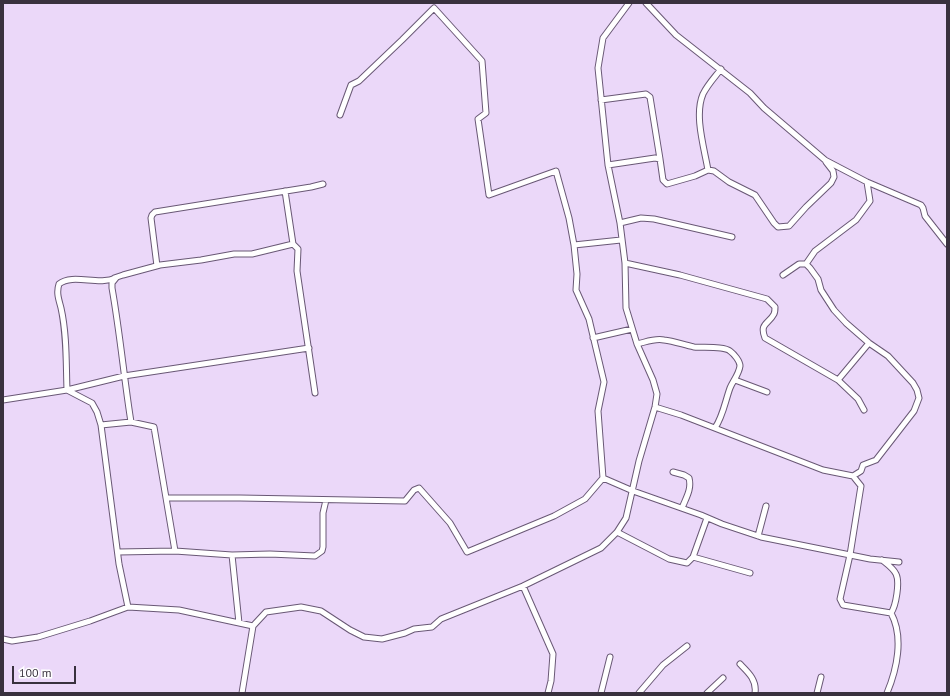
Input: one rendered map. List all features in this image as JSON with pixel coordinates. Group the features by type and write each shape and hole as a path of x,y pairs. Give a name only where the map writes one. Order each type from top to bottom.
{"street":[{"path":"242,693 253,626 266,612 302,607 321,611 350,630 364,637 382,639 405,634 414,629 432,626 441,619 523,586 601,548 617,532 626,518 639,461 655,407 657,394 653,380 637,344 626,308 625,263 620,223 608,165 598,68 603,38 629,3"},
{"path":"646,3 676,35 722,69 750,93 764,108 825,160 867,182 920,205 923,208 925,216 947,244"},
{"path":"166,498 405,501 414,490 419,488 450,523 467,552 554,516 585,498 603,478 598,410 604,382 589,319 576,290 577,274 574,245 569,218 556,171 489,195 478,119 486,113 482,61 434,8 359,81 351,85 340,115"},
{"path":"708,170 699,114 703,95 710,82 722,69"},
{"path":"601,100 646,94 650,97 664,180 667,184 695,176 708,170 714,170 729,182 755,195 778,227 789,226 831,183 834,177 833,171 825,160"},
{"path":"608,165 655,158 660,159"},
{"path":"806,264 815,250 856,220 870,201 870,193 867,182"},
{"path":"156,266 151,218 155,212 323,184"},
{"path":"285,191 293,244 298,249 297,271 315,394"},
{"path":"620,223 641,218 732,237"},
{"path":"574,245 621,240"},
{"path":"130,422 120,335 112,288 112,283 116,278 114,278 123,274 156,266 234,254 252,254 293,244"},
{"path":"625,263 680,275 766,299 775,307 774,314 763,327 765,338 838,380 858,399 864,410"},
{"path":"783,275 799,264 806,264 818,280 821,290 834,310 846,323 869,343 888,356 917,390 919,398 914,411 876,460 863,465 861,471 853,476"},
{"path":"67,390 65,331 57,293 59,284 66,280 105,282 116,278"},
{"path":"594,338 632,329"},
{"path":"637,344 652,340 664,340 700,348 730,350 738,360 740,366 735,380 730,388 724,410 715,428"},
{"path":"838,380 869,343"},
{"path":"3,400 67,390 124,376 309,348"},
{"path":"735,380 767,392"},
{"path":"67,390 92,403 97,412 101,425 119,564 128,607"},
{"path":"655,407 674,412 823,470 853,476 861,486 850,555 840,599 843,605 891,613"},
{"path":"101,425 130,422 154,427 175,551"},
{"path":"673,472 689,478 690,491 682,508"},
{"path":"603,478 633,491 758,536 850,555 899,562"},
{"path":"118,552 175,551 232,555 270,554 315,556 322,551 323,547 323,513 326,500"},
{"path":"758,536 766,506"},
{"path":"617,532 669,560 687,563 693,557 707,518"},
{"path":"232,555 239,623"},
{"path":"693,557 750,573"},
{"path":"882,560 891,567 897,575 896,600 894,609 891,613"},
{"path":"523,586 553,654 551,681 548,693"},
{"path":"3,639 12,641 38,637 90,622 128,607 179,610 253,626"},
{"path":"887,693 896,666 898,646 896,622 891,613"},
{"path":"639,693 663,665 687,646"},
{"path":"601,693 610,657"},
{"path":"740,664 752,676 755,693"},
{"path":"817,693 820,677"},
{"path":"707,693 724,678"}]}
